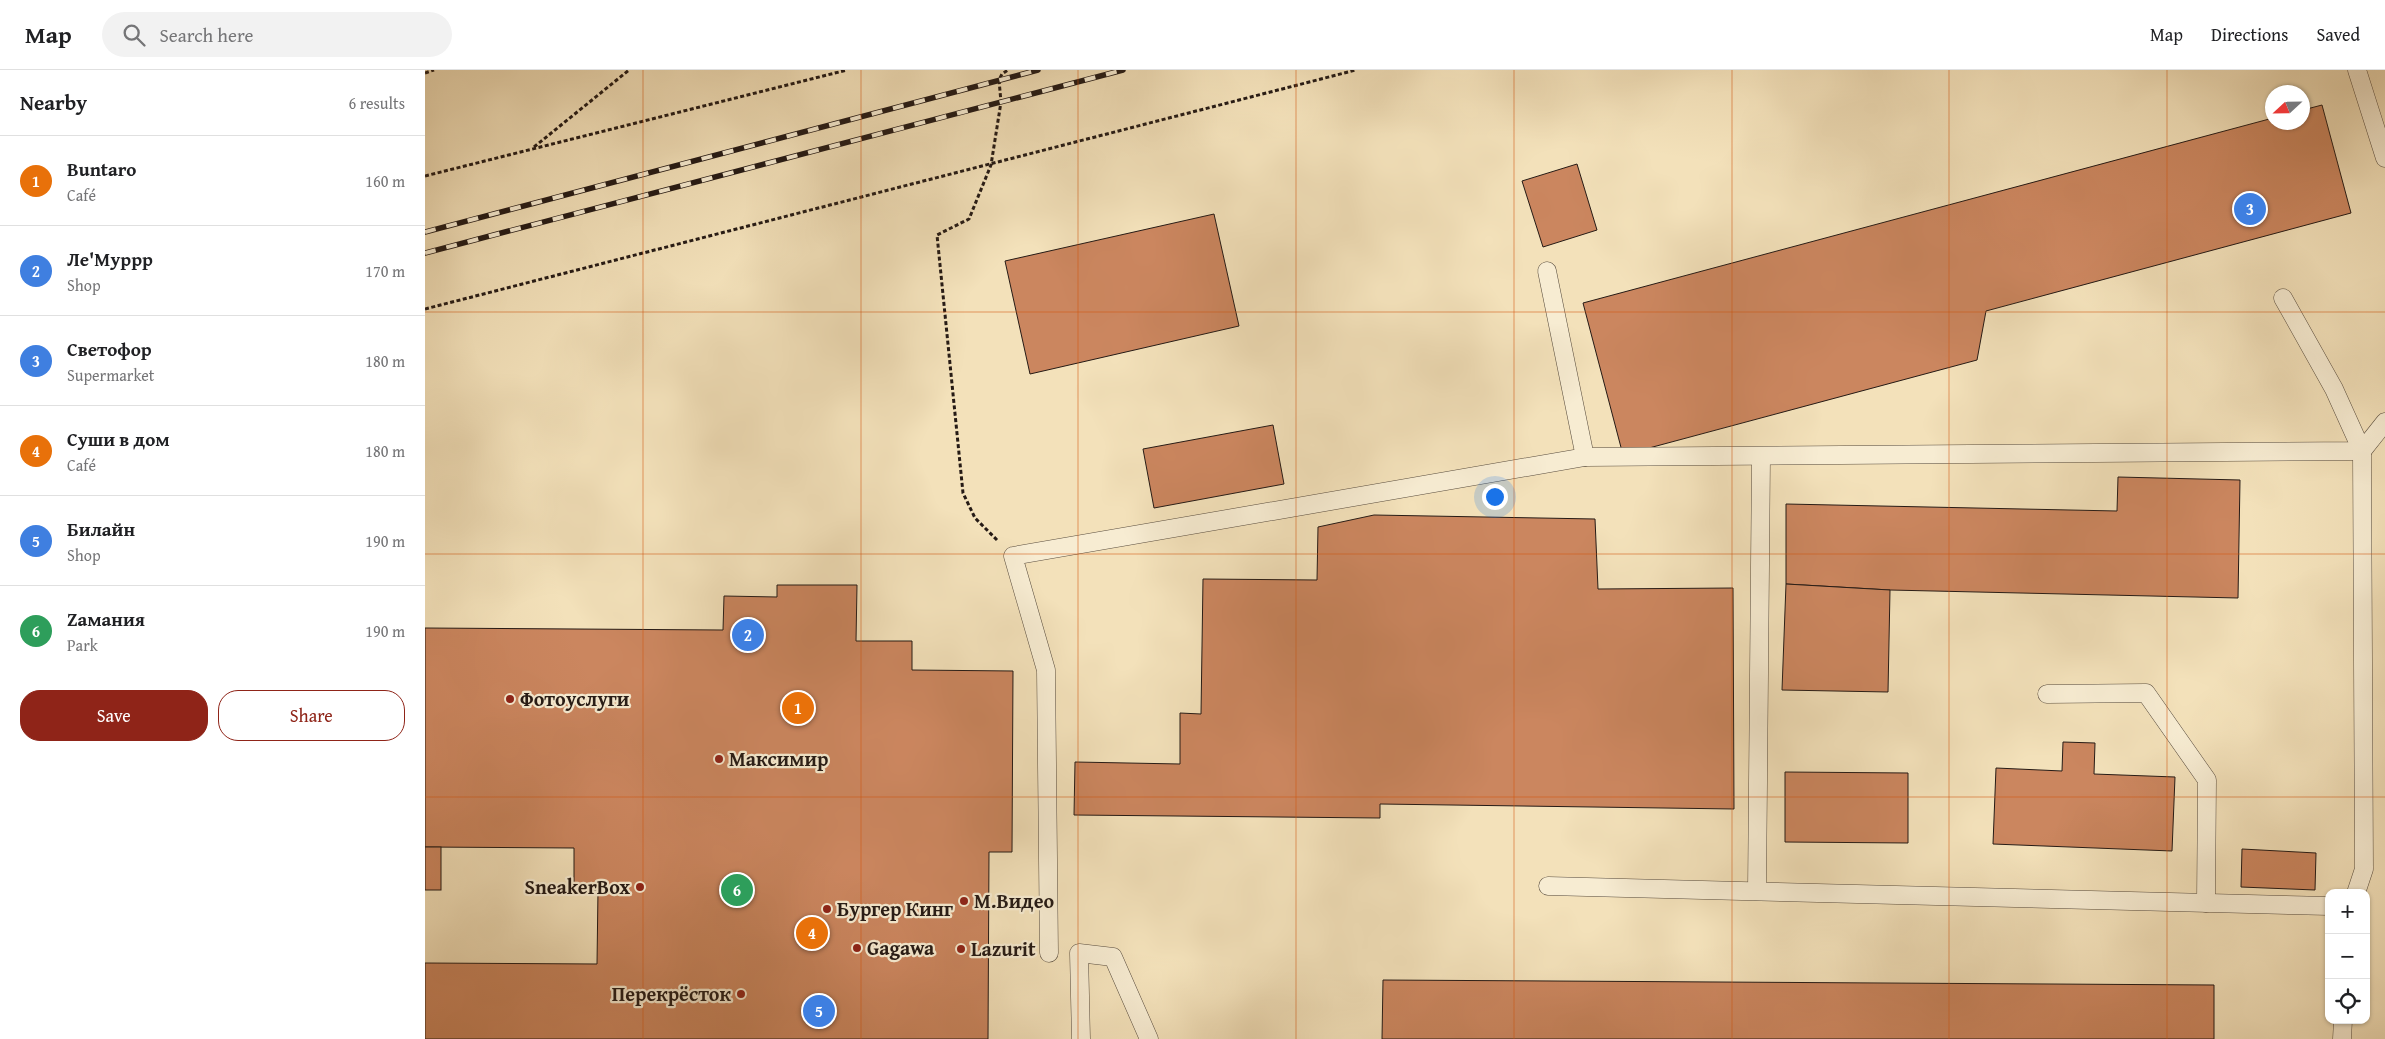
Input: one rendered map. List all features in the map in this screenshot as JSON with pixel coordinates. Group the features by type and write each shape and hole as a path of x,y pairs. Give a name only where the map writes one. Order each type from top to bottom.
{"lane":[{"path":"2357,70 2385,158"},
{"path":"1547,271 1585,457"},
{"path":"2283,298 2334,390 2362,451 2364,869 2357,889"},
{"path":"2362,451 2385,422"},
{"path":"1049,953 1046,670 1013,556 1585,457 1761,458 2362,451"},
{"path":"1757,890 1761,458"},
{"path":"2047,694 2146,692 2207,780 2206,903"},
{"path":"1548,886 2325,906"},
{"path":"1081,1039 1079,953 1113,957 1149,1039"},
{"path":"2341,1039 2343,1024"}],"path":[{"path":"425,73 434,70"},
{"path":"532,149 629,70"},
{"path":"425,176 847,70"},
{"path":"1008,70 1002,74 999,80 1001,102 991,165 969,219 937,236 963,493 975,518 1013,556"},
{"path":"425,309 1356,70"}],"building":[{"path":"2322,105 2351,213 1986,311 1977,360 1623,455 1583,303 2265,120 2265,130 2310,130 2310,108"},
{"path":"1577,164 1597,230 1543,247 1522,181"},
{"path":"1214,214 1239,326 1030,374 1005,261"},
{"path":"1273,425 1284,484 1154,508 1143,449"},
{"path":"2118,477 2240,480 2238,598 1890,590 1786,584 1786,504 2117,511"},
{"path":"1374,515 1595,519 1598,589 1733,588 1734,809 1380,804 1380,818 1074,815 1075,762 1180,764 1180,713 1201,714 1203,579 1317,580 1318,527"},
{"path":"1786,584 1890,590 1888,692 1782,690"},
{"name":"Максимир","path":"777,585 857,585 856,641 912,641 912,670 1013,671 1012,852 989,852 988,1039 425,1039 425,963 597,964 598,890 574,891 574,848 425,847 425,628 723,630 724,596 777,597"},
{"path":"2063,742 2095,743 2094,774 2175,777 2172,851 1993,844 1996,768 2062,771"},
{"path":"1785,772 1908,773 1908,843 1785,842"},
{"path":"425,847 441,847 441,890 425,890"},
{"path":"2242,849 2316,853 2315,890 2241,887"},
{"path":"1383,980 2214,985 2214,1039 1382,1039"}],"railway":[{"path":"425,232 1038,70"},
{"path":"425,253 1123,70"}],"place":[{"name":"Светофор","path":"2250,209"},
{"name":"Ле'Муррр","path":"748,635"},
{"name":"Фотоуслуги","path":"510,699"},
{"name":"Buntaro","path":"798,708"},
{"name":"Максимир","path":"719,759"},
{"name":"SneakerBox","path":"640,887"},
{"name":"Zамания","path":"737,890"},
{"name":"М.Видео","path":"964,901"},
{"name":"Бургер Кинг","path":"827,909"},
{"name":"Суши в дом","path":"812,933"},
{"name":"Gagawa","path":"857,948"},
{"name":"Lazurit","path":"961,949"},
{"name":"Перекрёсток","path":"741,994"},
{"name":"Билайн","path":"819,1011"}]}
